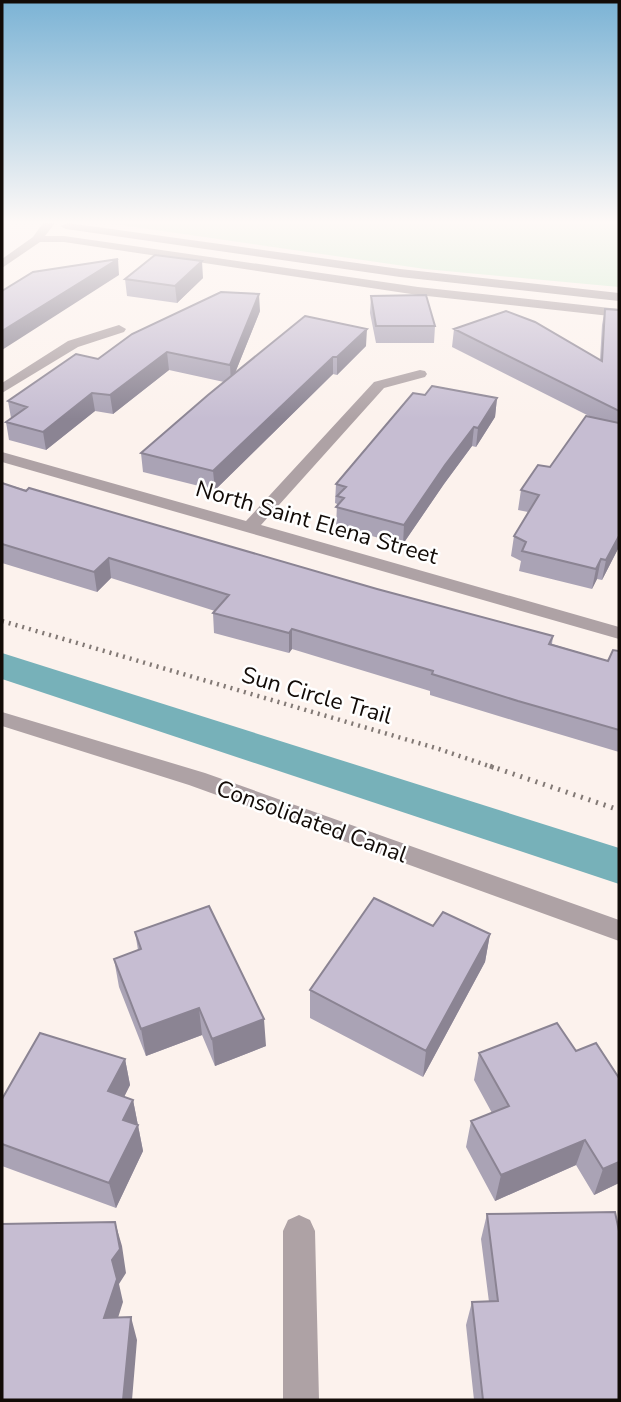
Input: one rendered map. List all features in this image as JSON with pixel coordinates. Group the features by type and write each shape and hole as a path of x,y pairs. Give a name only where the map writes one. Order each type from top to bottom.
{"street":[{"path":"400,288 619,313"},
{"path":"541,288 619,297"},
{"path":"2,389 73,344 119,329"},
{"path":"248,528 379,385 420,374"},
{"name":"North Saint Elena Street","path":"2,457 619,633"},
{"name":"Consolidated Canal","path":"2,719 197,779 619,931"},
{"path":"299,1231 301,1400"}],"path":[{"name":"Sun Circle Trail","path":"2,621 439,749 619,810"}],"building":[{"path":"6,288 71,288 2,331 2,291"},
{"path":"221,292 259,294 230,365 167,352 110,395 92,393 43,432 6,422 27,407 8,401 76,354 98,359 132,334"},
{"path":"426,295 435,326 376,326 371,296"},
{"path":"605,309 619,310 619,411 454,329 506,311 535,322 602,361"},
{"path":"305,316 367,329 337,357 333,357 213,471 141,453 208,395"},
{"path":"432,386 497,398 478,428 474,427 445,465 404,525 336,507 344,498 337,496 346,487 336,484 413,393 425,395"},
{"path":"586,416 619,423 619,536 606,560 601,559 596,569 522,551 526,542 514,536 539,495 521,490 538,465 550,467"},
{"path":"2,483 26,491 29,488 377,589 553,636 549,644 608,661 613,650 619,651 619,730 292,629 289,633 213,613 229,595 109,558 94,572 2,544"},
{"path":"374,898 433,926 443,912 490,934 426,1051 310,990"},
{"path":"209,906 264,1019 212,1039 199,1008 141,1029 114,959 141,949 135,932"},
{"path":"557,1023 576,1051 596,1043 619,1078 619,1162 603,1169 585,1140 501,1175 471,1121 509,1106 479,1053"},
{"path":"40,1033 125,1059 108,1091 133,1100 123,1120 138,1125 109,1183 2,1144 2,1099"},
{"path":"615,1212 619,1231 619,1400 483,1400 472,1302 498,1301 487,1214"},
{"path":"115,1222 120,1249 112,1260 117,1279 104,1318 131,1317 123,1400 2,1400 2,1224"}],"waterway":[{"path":"2,666 619,866"}]}
